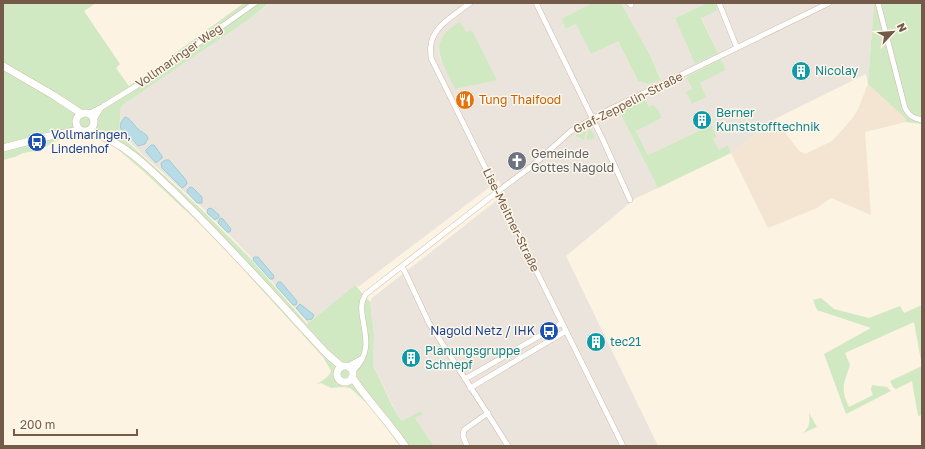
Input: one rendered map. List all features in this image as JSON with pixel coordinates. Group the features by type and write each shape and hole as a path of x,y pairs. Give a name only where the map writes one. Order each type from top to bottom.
{"street":[{"name":"Vollmaringer Weg","path":"85,122 102,107 146,80 255,3"},
{"name":"Lise-Meitner-Straße","path":"470,3 444,23 435,33 431,45 431,58 623,446"},
{"path":"536,3 630,200"},
{"path":"719,3 737,48"},
{"name":"Graf-Zeppelin-Straße","path":"346,372 358,366 365,353 366,344 362,308 363,297 532,166 571,131 592,118 829,3"},
{"path":"878,3 905,108 911,116 922,120"},
{"path":"3,66 53,95 69,106 85,122 129,151 201,218 326,353 346,372 405,446"},
{"name":"Vollmaringer Weg","path":"85,122 102,107"},
{"path":"3,148 63,134 85,122"},
{"path":"401,267 404,270 429,323 508,446"},
{"path":"465,379 562,323"},
{"path":"470,388 566,331"},
{"path":"467,446 463,436 464,430 488,413"}],"shaded area":[{"path":"270,3 592,3 561,19 566,29 576,24 618,41 638,81 648,84 661,79 649,53 621,3 707,3 675,18 718,53 701,17 717,10 715,3 874,3 868,84 866,74 775,119 731,153 728,145 719,150 713,139 717,137 711,125 648,155 636,131 662,118 649,107 644,96 618,109 658,188 636,198 566,256 658,446 434,446 415,418 402,421 398,416 373,365 374,334 370,302 372,298 505,194 499,180 358,287 355,285 308,323 248,254 205,210 142,154 119,131 121,106 251,18","holes":["472,30 455,88 440,58 439,48","721,59 726,70 699,83 692,103 686,92 692,90 686,77"]},
{"path":"868,84 906,119 906,122 865,132 871,215 831,198 817,208 768,228 731,153 775,119 799,151 805,154 832,141 852,119 858,109"}],"green space":[{"path":"3,3 96,3 84,11 120,64 116,68 129,86 137,80 139,82 172,59 171,56 244,3 269,3 251,18 121,106 119,131 123,135 122,137 201,209 249,257 307,324 355,285 370,302 374,334 373,365 392,405 402,421 421,411 423,414 415,418 434,446 400,446 370,406 350,388 331,388 321,383 317,384 327,377 331,371 323,357 212,235 115,147 88,135 78,134 53,142 41,150 23,153 3,160"},
{"path":"592,3 621,3 649,53 661,80 648,84 638,81 618,41 591,54 576,24 566,29 561,19"},
{"path":"707,3 715,3 718,10 701,18 718,53 695,64 675,18"},
{"path":"874,3 922,3 922,124 906,122 906,119 868,84"},
{"path":"460,22 466,32 472,30 497,80 455,89 445,70 440,52 440,45 443,37 449,29"},
{"path":"721,59 726,70 700,83 706,97 692,104 686,92 692,89 686,77"},
{"path":"644,96 649,107 653,105 658,110 662,118 636,131 648,155 711,125 717,137 713,139 719,150 728,145 731,153 658,188 618,109"},
{"path":"587,128 584,140 576,136 577,132"},
{"path":"589,128 595,136 594,139 586,140"},
{"path":"821,298 834,309 869,318 900,306 904,313 922,305 922,366 914,322 845,353 850,365 844,386 846,400 849,407 873,395 871,390 872,385 887,387 891,391 846,414 824,354 871,328 817,310 813,300"},
{"path":"922,366 922,415 918,416 912,381 896,389 890,381"},
{"path":"809,413 817,427 803,433 809,424"}],"water":[{"path":"125,117 147,136 148,138 145,144 138,146 121,129 120,127 122,121"},
{"path":"151,145 154,145 162,156 162,158 156,163 146,152"},
{"path":"165,160 169,160 186,180 187,183 185,186 182,188 162,168 161,163"},
{"path":"190,187 202,197 202,203 197,203 187,192"},
{"path":"211,208 219,215 219,217 215,220 207,213 208,209"},
{"path":"220,218 223,219 231,229 230,232 227,232 218,223"},
{"path":"254,257 258,257 274,276 273,279 270,279 253,260"},
{"path":"278,282 281,282 296,300 296,305 293,305 276,286"},
{"path":"300,304 314,315 312,319 307,320 296,308"}],"place":[{"name":"Nicolay","path":"801,71"},
{"name":"Tung Thaifood","path":"465,100"},
{"name":"Berner Kunststofftechnik","path":"702,120"},
{"name":"Vollmaringen, Lindenhof","path":"37,142"},
{"name":"Gemeinde Gottes Nagold","path":"517,161"},
{"name":"Nagold Netz / IHK","path":"549,331"},
{"name":"tec21","path":"596,342"},
{"name":"Planungsgruppe Schnepf","path":"411,358"}]}
